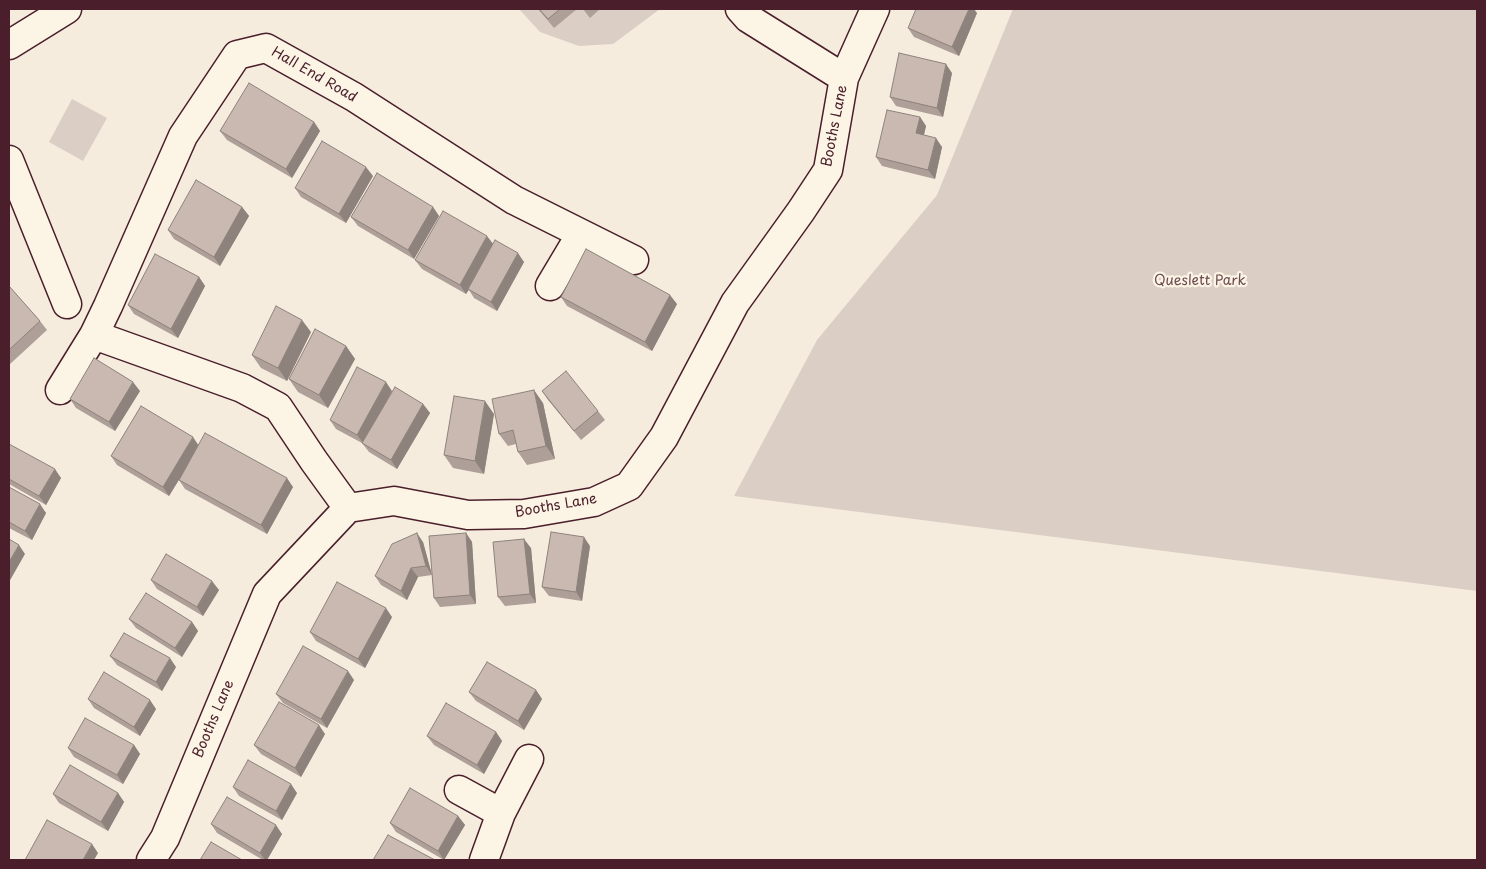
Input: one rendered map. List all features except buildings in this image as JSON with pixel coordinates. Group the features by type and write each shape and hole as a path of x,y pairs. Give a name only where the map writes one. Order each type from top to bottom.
{"street":[{"path":"9,45 67,9"},
{"path":"740,9 748,18 844,78"},
{"name":"Booths Lane","path":"151,860 165,838 266,594 348,508 394,502 468,515 524,514 594,502 629,486 664,437 735,303 828,170 844,78 875,9"},
{"name":"Hall End Road","path":"60,390 94,334 108,306 183,136 237,55 266,48 354,97 514,200 634,260"},
{"path":"9,160 67,304"},
{"path":"550,286 581,234"},
{"path":"94,334 242,388 278,407 348,508"},
{"path":"484,860 501,813 529,759"},
{"path":"459,790 501,813"}],"green space":[{"path":"519,9 660,9 613,44 579,46 540,32"},
{"name":"Queslett Park","path":"1013,9 1477,9 1477,591 734,496 817,340 937,195"},
{"path":"72,99 107,118 83,161 49,142"}]}
